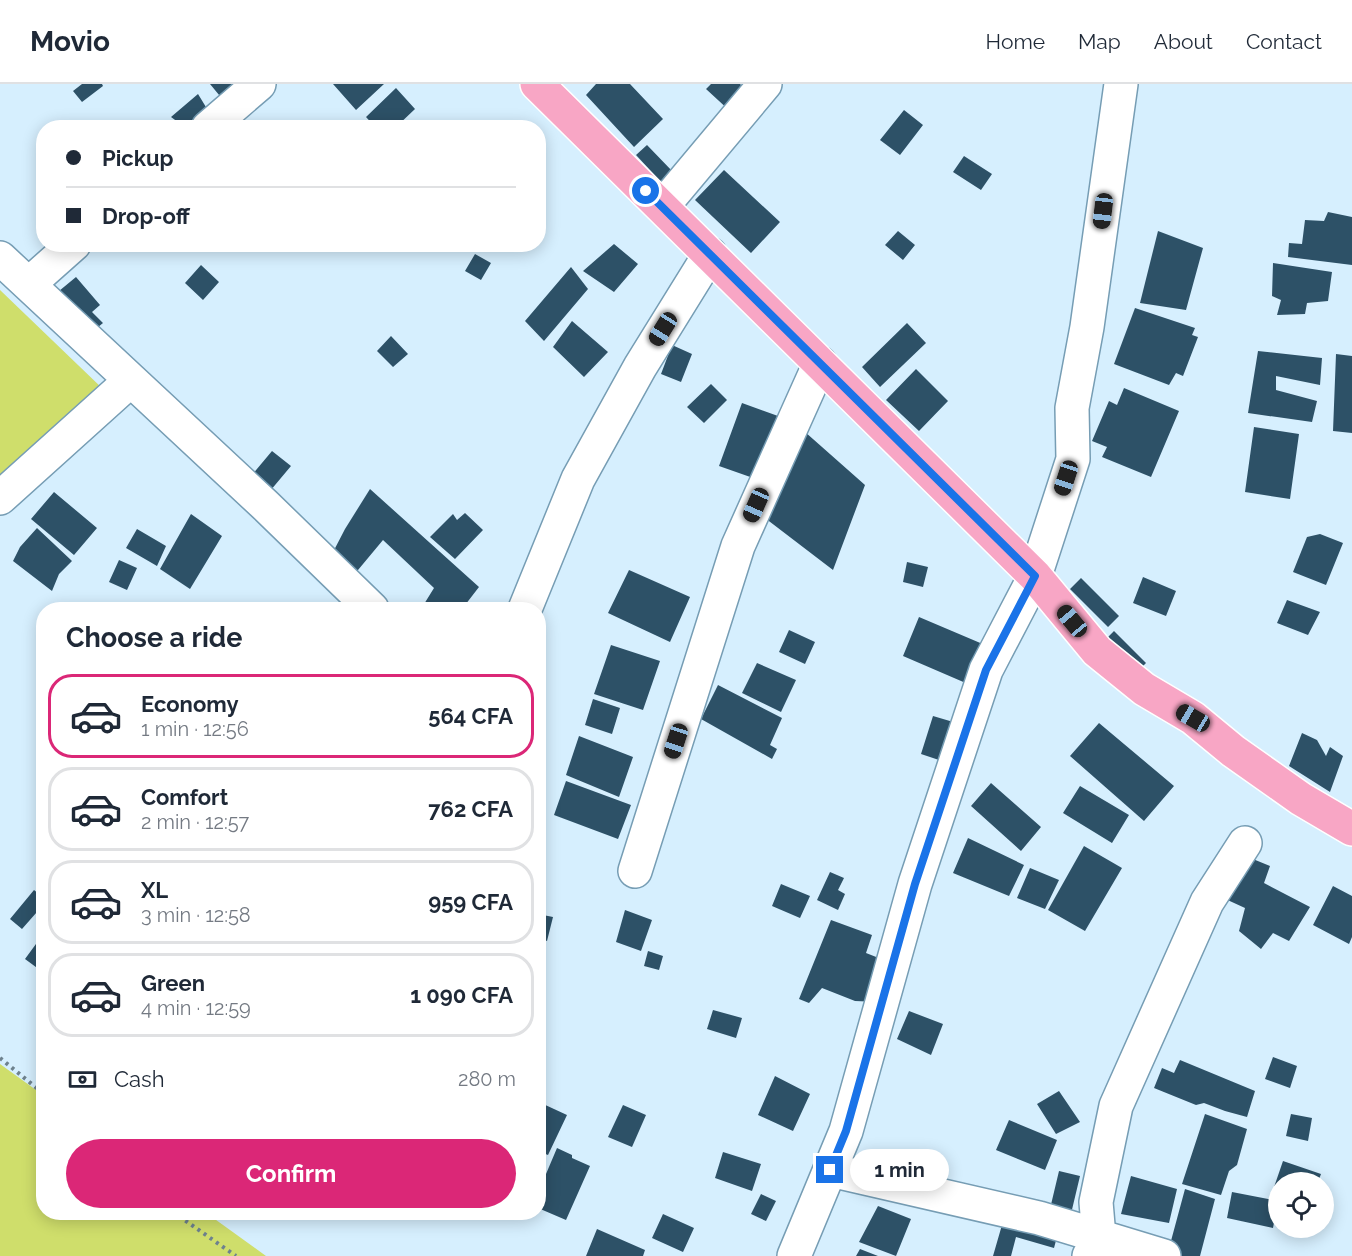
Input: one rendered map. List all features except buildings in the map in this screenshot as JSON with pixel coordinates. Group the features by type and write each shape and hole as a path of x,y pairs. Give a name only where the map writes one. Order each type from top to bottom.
{"highway":[{"path":"537,84 1035,576 1097,651 1144,689 1193,718 1233,751 1301,799 1352,829"}],"street":[{"path":"217,120 259,84"},
{"path":"662,207 765,84"},
{"path":"794,1256 846,1131 915,884 986,670 1035,576 1073,459 1072,408 1087,327 1121,84"},
{"path":"29,284 65,252"},
{"path":"528,602 578,479 640,367 710,254"},
{"path":"0,258 265,505 361,602"},
{"path":"635,871 738,546 820,363"},
{"path":"0,498 130,380"},
{"path":"1094,1246 1096,1202 1116,1106 1207,902 1245,843"},
{"path":"830,1170 1039,1218 1094,1246 1164,1256"}],"path":[{"path":"0,1058 36,1087"},
{"path":"184,1220 236,1256"}],"green space":[{"path":"0,290 104,390 0,484"},
{"path":"0,1064 36,1090 36,1220 216,1220 266,1256 0,1256"}],"route":[{"path":"646,191 1035,576 986,670 915,884 846,1131 830,1170"}]}
